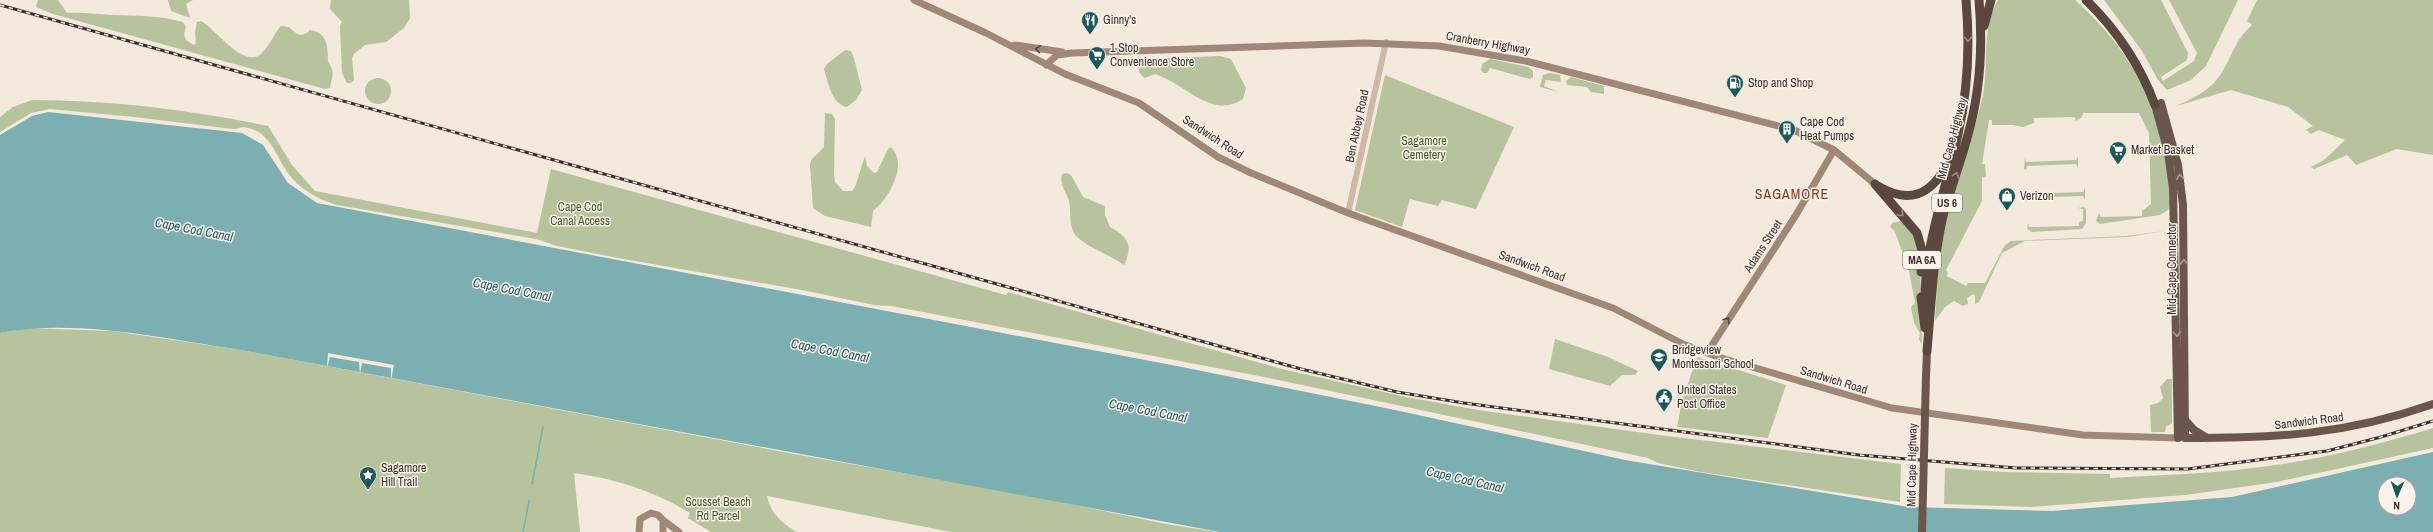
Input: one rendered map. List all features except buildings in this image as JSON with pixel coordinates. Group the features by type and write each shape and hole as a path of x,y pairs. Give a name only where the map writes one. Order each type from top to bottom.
{"highway":[{"name":"Mid Cape Highway","path":"1922,532 1927,351 1926,287 1930,242 1962,118 1967,82 1968,35 1966,0"},
{"name":"Mid Cape Highway","path":"1927,351 1938,242 1946,207 1970,129 1980,57 1978,0"},
{"path":"1980,57 1985,16 1991,0"},
{"path":"2086,0 2107,22 2130,54 2158,104"},
{"path":"2094,0 2119,28 2138,56 2158,104"},
{"name":"Mid-Cape Connector","path":"2158,104 2178,165 2184,220 2185,420 2181,438"},
{"name":"Mid-Cape Connector","path":"2158,104 2170,165 2174,221 2181,438"},
{"path":"1875,184 1898,196 1922,193 1936,183 1953,154"},
{"name":"MA 6A","path":"1875,184 1912,226 1919,238 1922,255 1921,293 1927,351"},
{"path":"2174,221 2184,220"},
{"name":"Sandwich Road","path":"2181,438 2261,438 2334,431 2379,421 2433,404"},
{"path":"2185,420 2194,430 2208,438"}],"main road":[{"name":"Sandwich Road","path":"914,0 1005,42 1046,65 1145,107 1230,163 1348,213 1613,308 1707,353 1892,408 2083,435 2181,438"},
{"name":"Cranberry Highway","path":"1005,42 1072,53"},
{"name":"Cranberry Highway","path":"1046,65 1057,55 1072,53 1386,42 1458,48 1521,60 1783,126 1805,134 1834,150 1875,184"},
{"name":"Adams Street","path":"1707,353 1796,215 1834,150"},
{"path":"639,532 638,523 647,514 655,513 679,532"},
{"path":"663,520 663,532"}],"street":[{"name":"Ben Abbey Road","path":"1348,213 1386,42"}],"green space":[{"path":"38,0 58,0 67,13 147,16 183,22 186,27 184,34 186,40 194,45 196,43 195,32 197,22 201,21 238,52 246,56 254,57 264,51 281,26 289,27 294,32 302,35 310,30 316,31 323,37 327,46 328,61 333,71 330,88 325,89 53,14 36,7"},
{"path":"168,0 193,0 186,4 190,18 171,11"},
{"path":"331,0 409,0 410,18 404,28 386,42 365,45 354,54 352,58 354,80 351,83 347,83 342,73 340,26 342,22 330,9"},
{"path":"1998,0 2075,0 2097,21 2132,67 2156,118 2168,174 2170,205 2168,210 2160,215 2100,224 2096,221 2099,213 2101,217 2142,216 2142,211 2151,204 2149,133 2139,113 2083,113 2082,117 2076,121 2075,117 2034,118 2034,123 2023,127 2013,125 1992,125 1992,120 1989,120 1982,164 1985,164 1986,176 1982,178 1982,201 1946,270 1948,272 1947,276 1966,286 1968,283 1985,283 2005,245 2011,241 2127,236 2164,231 2127,237 2025,241 2002,253 1979,302 1975,304 1975,296 1973,294 1967,298 1968,304 1963,306 1954,301 1945,307 1935,321 1942,241 1952,200 1983,95 1985,83 1987,34 1989,22"},
{"path":"2104,0 2161,0 2188,53 2187,60 2161,77 2163,81 2194,61 2197,53 2169,0 2238,0 2206,66 2191,80 2167,90 2158,80 2142,51"},
{"path":"2257,0 2433,0 2433,155 2397,149 2356,165 2347,155 2314,169 2311,167 2324,160 2345,140 2319,130 2311,134 2306,130 2313,126 2288,107 2231,90 2176,106 2201,93 2217,80 2237,43 2252,25 2247,21"},
{"path":"845,50 851,51 854,58 862,90 856,100 847,107 842,105 834,98 824,69 827,64"},
{"path":"1220,56 1231,59 1246,88 1243,99 1232,104 1221,105 1211,103 1156,74 1144,78 1139,72 1138,66 1145,59"},
{"path":"1490,59 1528,67 1533,71 1533,77 1530,79 1490,68 1487,73 1483,73 1481,70 1482,64"},
{"path":"1550,73 1560,75 1561,82 1546,80 1544,86 1559,92 1540,87 1543,75"},
{"name":"Sagamore Cemetery","path":"1385,75 1514,127 1476,209 1442,200 1438,206 1410,199 1402,227 1355,210"},
{"path":"1571,77 1604,86 1604,94 1591,92 1587,87 1567,85 1566,81"},
{"path":"378,78 387,82 391,91 387,100 378,104 369,100 365,91 369,82"},
{"name":"Cape Cod Canal Access","path":"32,100 61,100 150,107 210,115 268,126 292,165 315,191 537,233 551,169 1006,295 1008,292 1282,369 1406,397 1478,410 1659,435 1901,464 1900,502 1701,472 1658,463 1648,458 1269,378 891,306 874,305 802,290 618,258 557,246 536,239 337,205 318,198 296,183 269,142 256,131 246,127 233,129 50,109 31,113 0,132 0,117 13,107"},
{"path":"825,113 832,114 835,119 834,175 835,182 843,191 852,191 855,187 865,156 867,166 874,173 877,172 888,149 891,147 896,154 898,163 894,181 885,198 873,211 871,227 825,216 813,208 810,165 811,160 824,147"},
{"path":"2078,156 2078,168 2076,164 2027,166 2026,170 2024,169 2025,158 2026,162 2076,160"},
{"path":"1067,173 1071,175 1083,197 1105,206 1105,215 1110,227 1125,238 1128,252 1124,265 1088,245 1076,236 1071,224 1069,201 1061,181 1062,174"},
{"path":"2085,188 2085,200 2083,196 2028,198 2026,202 2026,190 2028,194 2083,192"},
{"path":"2084,207 2086,209 2086,223 2082,229 2032,232 2027,229 2028,223 2029,227 2079,226 2079,222 2083,221 2083,209 2078,208"},
{"path":"1901,221 1913,232 1920,256 1922,345 1919,339 1920,333 1914,323 1911,307 1915,303 1909,271 1895,232 1890,227 1892,223"},
{"name":"Scusset Beach Rd Parcel","path":"26,328 113,331 241,350 794,454 1033,496 1166,524 1218,532 951,532 767,496 771,508 777,517 796,532 711,532 688,518 690,513 663,498 620,482 574,473 580,532 0,532 0,333"},
{"path":"1555,339 1608,357 1638,371 1635,375 1622,375 1610,386 1549,369"},
{"path":"1697,357 1786,385 1768,438 1677,427 1682,401"},
{"path":"2167,379 2172,379 2172,423 2166,427 2165,432 2151,432 2150,405 2158,403 2163,398 2160,387"},
{"path":"2433,428 2433,448 2277,482 2185,495 2032,507 1944,504 1945,468 2005,472 2110,474 2110,478 2223,471 2283,464 2326,456 2369,446"}],"water":[{"name":"Cape Cod Canal","path":"48,112 242,133 263,145 288,183 317,203 1182,367 1395,410 1625,460 1909,507 2052,511 2232,497 2433,452 2433,532 1220,532 241,350 151,336 89,329 29,329 0,333 0,135 32,116"}],"pier":[{"path":"328,353 394,365 391,380 391,368 362,363 360,374 359,362 330,357 327,368"}],"waterway":[{"path":"532,484 543,427"},
{"path":"523,532 529,501"}],"railway":[{"path":"0,5 1301,369 1397,392 1464,403 1859,455 2016,468 2188,469 2327,451 2381,437 2433,421"}],"place":[{"name":"Ginny's","path":"1090,35"},
{"name":"1 Stop Convenience Store","path":"1097,70"},
{"name":"Stop and Shop","path":"1735,98"},
{"name":"Cape Cod Heat Pumps","path":"1787,144"},
{"name":"Market Basket","path":"2118,165"},
{"name":"Verizon","path":"2007,211"},
{"name":"Bridgeview Montessori School","path":"1659,372"},
{"name":"United States Post Office","path":"1664,412"},
{"name":"Sagamore Hill Trail","path":"368,490"}],"district":[{"name":"SAGAMORE","path":"1792,194"}]}
